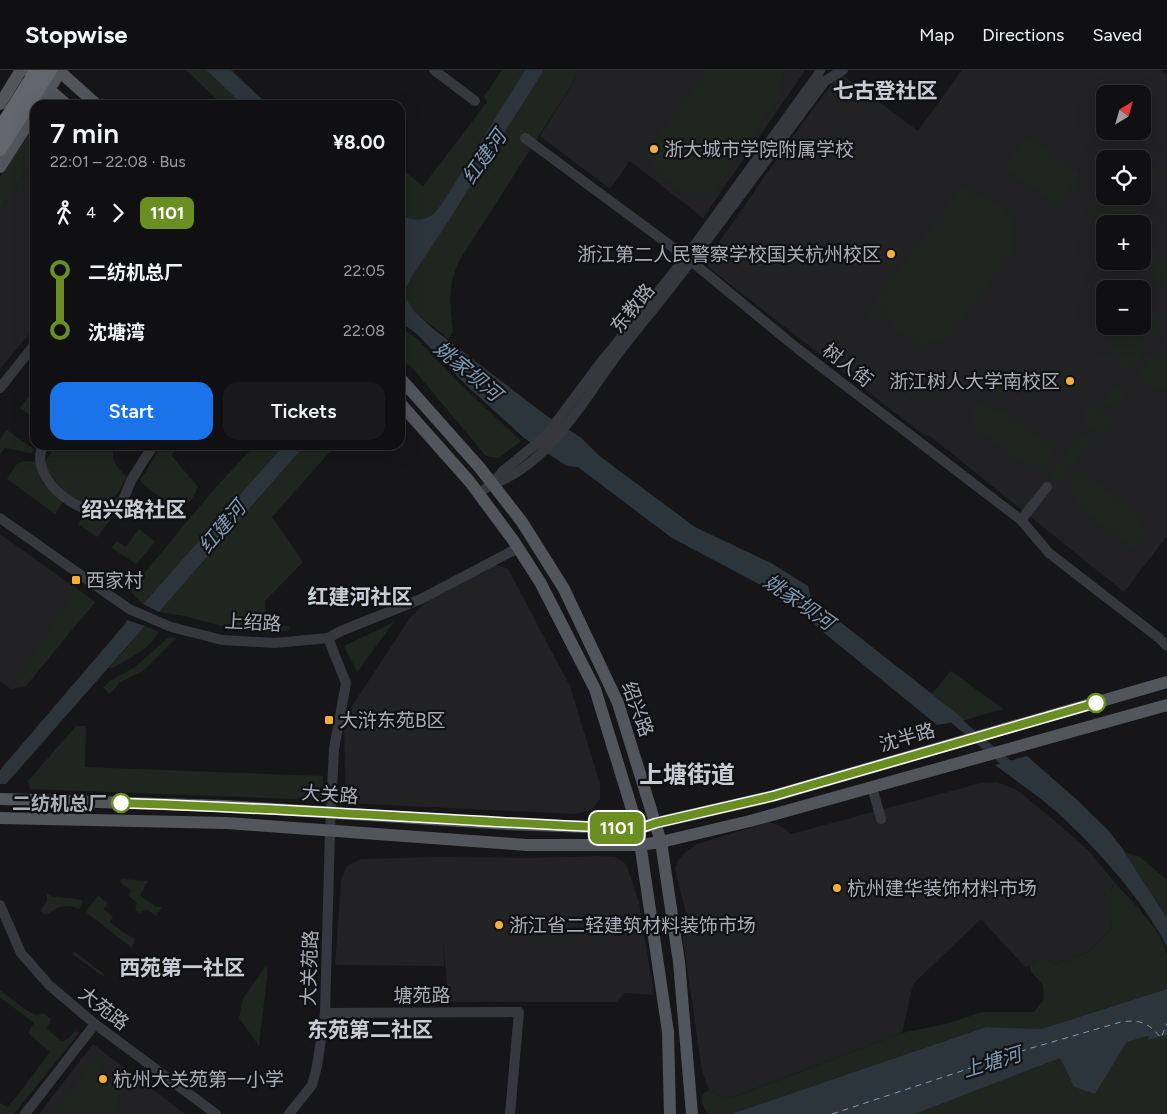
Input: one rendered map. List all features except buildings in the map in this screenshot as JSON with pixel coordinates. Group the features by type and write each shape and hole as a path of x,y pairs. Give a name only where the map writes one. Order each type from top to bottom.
{"highway":[{"path":"0,129 37,70"},
{"path":"35,100 57,70"},
{"path":"0,149 30,107"}],"main road":[{"path":"0,104 21,70"},
{"path":"27,70 62,100"},
{"path":"43,100 50,89 57,70 91,100"},
{"path":"0,167 30,120"},
{"name":"绍兴路","path":"405,384 492,484 522,522 564,589 618,703 661,842 679,962 692,1114"},
{"name":"绍兴路","path":"405,409 479,493 518,548 540,582 595,689 638,829 668,1032 670,1114"},
{"name":"沈半路","path":"656,823 773,796 1167,682"},
{"name":"沈半路","path":"661,842 750,821 1167,705"},
{"name":"大关路","path":"0,799 226,806 508,824 638,829 656,823"},
{"name":"大关路","path":"0,818 227,824 527,845 639,845 661,842"}],"street":[{"path":"434,70 475,101"},
{"name":"东教路","path":"688,259 820,70"},
{"name":"东教路","path":"479,493 506,475 578,402 622,348 825,81 843,70"},
{"name":"树人街","path":"525,138 688,259 798,349 1021,520 1050,553 1167,646"},
{"path":"0,388 30,350"},
{"path":"41,450 41,466 51,484 70,502 90,510 108,510 121,502 131,481 151,450"},
{"path":"1021,520 1047,487"},
{"name":"上绍路","path":"0,518 129,608 171,628 222,640 275,643 328,638 421,599 518,548"},
{"name":"大关苑路","path":"289,1114 312,1085 317,1066 325,1013 330,813 334,749 346,683 328,638"},
{"path":"872,787 881,819"},
{"name":"大苑路","path":"0,905 21,953 48,986 95,1024 216,1114"},
{"name":"塘苑路","path":"325,1013 519,1012 510,1114"},
{"path":"25,1114 95,1024"}],"shaded area":[{"path":"186,70 206,70 238,100 218,100"},
{"path":"502,70 525,70 443,202 433,214 424,219 405,217 405,172 423,186 487,102 484,96"},
{"path":"544,70 581,70 459,261 451,288 450,304 453,332 448,339 414,311 405,297 405,290"},
{"name":"浙大城市学院附属学校","path":"581,70 804,70 804,72 703,218 630,161 610,189 540,136"},
{"path":"707,70 782,70 783,86 779,98 711,197 703,191 689,195 679,191 657,173 652,162 643,155"},
{"path":"962,70 1160,70 1167,75 1167,536 1124,592 930,436 924,435 709,268 706,261 790,140 840,73 918,131"},
{"path":"30,129 30,164 0,210 0,177"},
{"path":"1028,135 1081,174 1057,206 1004,168"},
{"path":"30,164 30,333 0,369 0,210"},
{"path":"1151,166 1162,175 1151,189"},
{"path":"964,184 973,191 971,195 992,200 1001,205 1007,212 1014,230 1013,252 950,336 926,345 917,344 896,330 889,318 887,309 875,324 863,315"},
{"path":"1096,201 1096,205 1139,205 1137,207 1145,213 1144,215 1096,215 1096,235 1089,230 1082,220"},
{"path":"1151,252 1167,265 1167,290 1141,270 1151,270"},
{"path":"1152,315 1166,323 1156,337 1151,334"},
{"path":"405,330 415,337 460,384 521,441 499,458 485,455 405,362"},
{"path":"1117,335 1133,335 1143,343 1139,349 1144,353 1129,372 1115,360 1109,347"},
{"path":"1142,335 1150,335 1147,339"},
{"path":"1159,356 1167,362 1167,388 1165,390 1154,389 1137,377 1151,357 1156,361"},
{"path":"1115,386 1126,395 1115,410 1104,402"},
{"path":"30,395 30,415 20,408"},
{"path":"977,404 1003,411 1053,448 1055,452 1043,468 1018,461 972,426 969,420 970,414"},
{"path":"1094,405 1113,420 1112,428 1103,435 1090,429 1081,418 1089,406"},
{"path":"7,430 30,446 30,450 35,450 31,453 5,448 0,454 0,439"},
{"path":"1081,433 1092,441 1062,480 1056,482 1051,477 1051,473"},
{"path":"53,450 114,450 115,462 127,477 114,497 103,503 93,505 83,503 65,492 45,466 46,460"},
{"path":"159,450 174,450 175,451 171,455 198,487 192,499 188,503 181,505 168,501 140,481"},
{"path":"250,450 280,450 143,604 131,592 132,588 209,495"},
{"path":"301,450 332,450 272,517 303,562 265,601 267,622 289,626 291,629 281,632 255,632 159,612"},
{"path":"23,461 36,462 42,480 49,489 64,501 55,514 7,479 16,465"},
{"path":"1082,471 1136,512 1147,534 1137,547 1131,547 1084,512 1069,487"},
{"path":"113,511 114,515 97,537 78,524 85,514 99,515"},
{"path":"139,529 155,542 136,564 112,548 116,541 126,547"},
{"path":"0,534 95,602 25,687 11,689 0,681"},
{"path":"494,564 508,569 570,686 600,784 600,799 592,810 574,814 346,803 344,728 348,712 410,618 432,596"},
{"path":"72,585 95,602 25,687 13,678 22,672 70,599 73,594"},
{"path":"394,622 357,672 344,646"},
{"path":"145,626 159,632 150,644 113,668 109,668"},
{"path":"169,637 176,638 143,671 120,682 110,694 103,688 110,681 135,667"},
{"path":"951,671 1003,709 965,720 932,694"},
{"path":"76,726 86,726 85,767 323,776 324,800 30,789 28,781"},
{"path":"997,782 1017,790 1056,822 1088,850 1115,883 1112,886 1111,897 1112,928 1088,952 1055,965 1042,957 1030,966 1025,967 981,919 913,984 902,1033 731,1098 718,1095 709,1090 702,1071 681,925 688,922 675,869 678,860 697,844 770,822 784,828 791,834 981,783"},
{"path":"1125,852 1140,857 1167,880 1167,918"},
{"name":"浙江省二轻建筑材料装饰市场","path":"615,857 626,864 639,902 654,995 625,993 616,1002 452,1002 448,998 443,937 444,966 335,965 341,880 347,866 361,859"},
{"path":"122,879 148,881 140,895 156,907 162,907 156,916 147,909 140,913 135,910 137,903 129,896 131,890 120,882"},
{"path":"1115,883 1146,917 1165,946 1167,954 1167,989 1041,1029 986,1027 731,1114 708,1114 702,1105 702,1094 709,1090 718,1095 732,1098 902,1033 950,1023 982,1012 1034,1012 1044,999 1043,985 1031,972 1030,966 1042,957 1055,965 1088,952 1112,928 1111,893"},
{"path":"47,894 83,901 79,909 62,906 54,909 47,915 43,914 41,910 47,901"},
{"path":"98,896 108,903 104,909 113,917 110,922 135,939 132,948 87,913 88,908"},
{"path":"74,951 104,974 104,977 72,954"},
{"path":"266,966 268,970 259,1046 239,1018 243,998"},
{"path":"0,990 26,1010 36,1015 43,1013 51,1019 47,1029 61,1041 66,1040 76,1031 79,1033 14,1114 0,1114 0,1103 7,1107 50,1052 28,1033 34,1023 0,997"},
{"path":"1167,1035 1167,1114 915,1114 1060,1058 1074,1087 1095,1094 1127,1042 1148,1036 1150,1040"},
{"name":"杭州大关苑第一小学","path":"93,1044 185,1114 39,1114"},
{"path":"98,1055 105,1061 93,1077 107,1079 117,1087 119,1100 114,1114 53,1114"}],"water":[{"path":"206,70 231,70 263,100 238,100"},
{"name":"红建河","path":"525,70 544,70 405,290 405,217 411,219 428,217 443,202"},
{"path":"405,297 414,311 432,328 547,416 580,437 602,458 695,527 771,563 808,586 811,599 965,720 937,725 823,632 789,600 672,538 578,467 567,466 524,438 464,383 417,334 405,326"},
{"name":"红建河","path":"280,450 301,450 159,612 143,604"},
{"path":"127,620 145,626 6,784 0,784 0,770"},
{"path":"1027,756 1076,799 1108,830 1122,848 1167,918 1167,947 1133,894 1089,843 1051,807 995,765"},
{"name":"上塘河","path":"1167,989 1167,1035 1149,1040 1148,1036 1127,1042 1095,1094 1074,1087 1060,1058 915,1114 731,1114 986,1027 1041,1029"}],"waterway":[{"name":"姚家坝河","path":"948,714 1015,770"}],"ferry route":[{"path":"832,1114 1028,1049 1121,1022 1134,1021 1144,1023 1161,1038 1167,1023"}],"bus line":[{"name":"1101","path":"121,803 226,806 508,824 638,829 656,823 773,796 1096,703"}],"place":[{"name":"浙大城市学院附属学校","path":"654,149"},
{"name":"浙江第二人民警察学校国关杭州校区","path":"891,254"},
{"name":"浙江树人大学南校区","path":"1070,381"},
{"name":"西家村","path":"76,580"},
{"name":"大浒东苑B区","path":"329,720"},
{"name":"二纺机总厂","path":"121,803"},
{"name":"杭州建华装饰材料市场","path":"837,888"},
{"name":"浙江省二轻建筑材料装饰市场","path":"499,925"},
{"name":"杭州大关苑第一小学","path":"103,1079"}],"district":[{"name":"七古登社区","path":"885,91"},
{"name":"绍兴路社区","path":"134,510"},
{"name":"红建河社区","path":"360,597"},
{"name":"上塘街道","path":"687,775"},
{"name":"西苑第一社区","path":"182,968"},
{"name":"东苑第二社区","path":"370,1030"}]}
